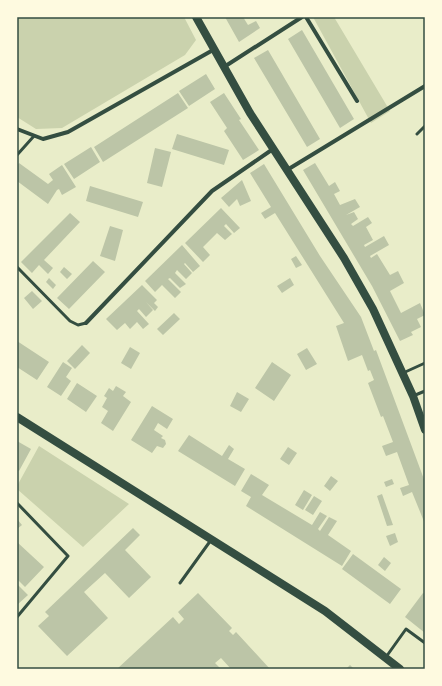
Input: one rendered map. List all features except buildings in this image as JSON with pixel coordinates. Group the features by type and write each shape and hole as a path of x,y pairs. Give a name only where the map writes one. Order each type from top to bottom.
{"main road":[{"path":"196,17 223,67 273,149 344,258 373,309 413,396 425,430"},
{"path":"17,418 325,611 400,669"}],"street":[{"path":"223,67 302,17"},
{"path":"306,17 357,101"},
{"path":"17,129 43,139 68,132 213,50"},
{"path":"287,170 425,86"},
{"path":"86,323 212,192 273,149"}],"lane":[{"path":"417,134 425,126"},
{"path":"17,155 34,136"},
{"path":"17,267 70,321 78,325 86,323"},
{"path":"403,373 425,363"},
{"path":"413,396 425,391"},
{"path":"17,503 68,556 17,617"},
{"path":"180,582 211,540"},
{"path":"386,657 406,629 425,643"}],"green space":[{"path":"17,17 184,17 196,40 185,55 62,128 36,129 17,117"},
{"path":"313,17 334,17 390,111 371,123"},
{"path":"39,446 129,504 83,547 17,489 17,486"}]}
